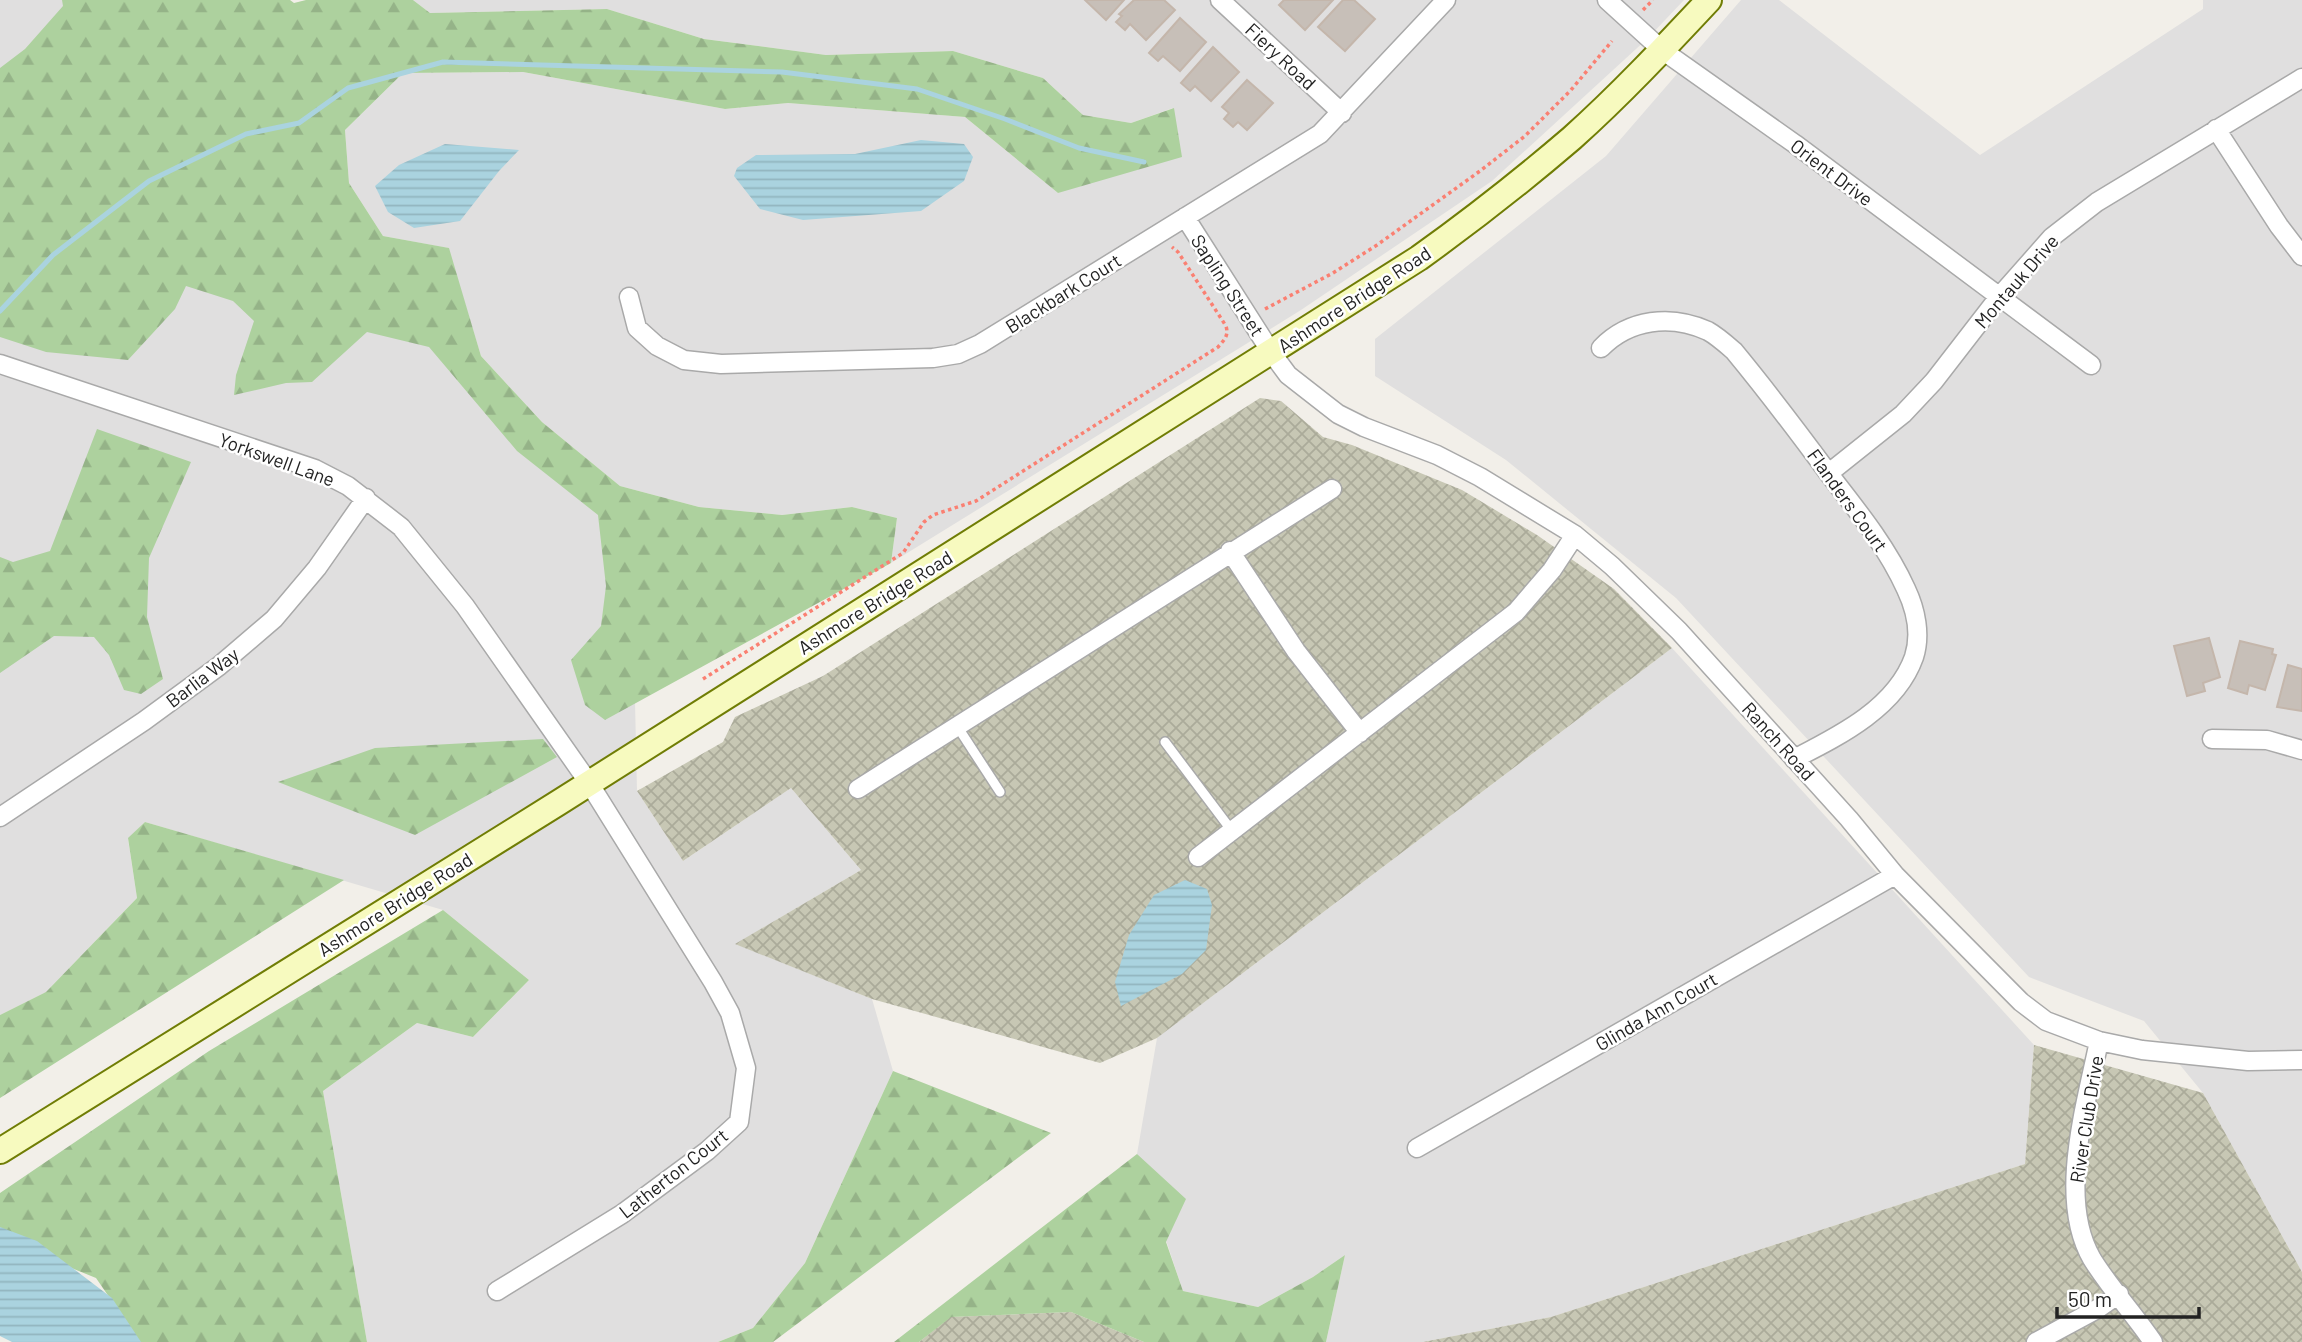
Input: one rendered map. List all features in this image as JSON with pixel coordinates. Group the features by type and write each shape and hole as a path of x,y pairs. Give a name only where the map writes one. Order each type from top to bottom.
{"main road":[{"name":"Ashmore Bridge Road","path":"0,1151 589,783 1419,258 1475,218 1574,136 1709,0"}],"street":[{"name":"Fiery Road","path":"1220,0 1342,113"},
{"name":"Blackbark Court","path":"629,297 637,328 657,346 684,360 734,364 933,358 958,354 980,344 1320,134 1446,0"},
{"name":"Orient Drive","path":"1606,0 1662,50 1795,144 2091,365"},
{"name":"Montauk Drive","path":"1829,473 1903,414 1934,381 2031,258 2074,219 2097,202 2302,78"},
{"path":"2216,130 2302,256"},
{"name":"Sapling Street","path":"1185,218 1271,352"},
{"name":"Flanders Court","path":"1601,348 1618,333 1654,321 1692,325 1710,332 1734,351 1829,473 1887,554 1907,590 1917,624 1916,647 1902,679 1872,712 1838,737 1794,759"},
{"name":"Ranch Road","path":"1271,352 1288,375 1338,414 1437,455 1480,477 1575,535 1612,566 1679,631 1849,819 1895,875 2021,1002 2046,1021 2099,1041 2142,1050 2248,1061 2302,1060"},
{"name":"Yorkswell Lane","path":"0,364 315,469 366,498 401,527 464,606 589,783"},
{"path":"858,789 1230,551 1332,489"},
{"name":"Barlia Way","path":"0,817 144,721 219,666 274,619 317,568 366,498"},
{"path":"1198,857 1516,612 1552,570 1575,535"},
{"path":"1230,551 1296,651 1360,733"},
{"path":"2211,738 2267,740 2302,750"},
{"name":"Latherton Court","path":"497,1291 622,1214 707,1151 739,1122 746,1068 730,1013 589,783"},
{"name":"Glinda Ann Court","path":"1417,1148 1895,875"},
{"name":"River Club Drive","path":"2099,1041 2077,1163 2076,1209 2081,1233 2092,1258 2153,1342"},
{"path":"2036,1342 2099,1308 2119,1294"}],"lane":[{"path":"957,726 1000,792"},
{"path":"1165,742 1232,831"}],"path":[{"path":"1639,14 1653,0"},
{"path":"1265,309 1334,273 1479,172 1525,136 1571,90 1612,41"},
{"path":"703,679 903,553 924,522 933,515 976,501 1218,347 1226,339 1226,326 1178,252 1171,248 1185,218"}],"shaded area":[{"path":"0,0 184,0 305,189 631,521 637,791 683,861 791,788 861,870 736,944 872,999 893,1071 805,1263 753,1328 718,1342 367,1342 323,1091 417,1023 473,1037 529,980 443,910 145,822 128,839 137,898 46,992 0,1015"},
{"path":"413,0 1684,0 1648,38 1492,181 1301,310 891,563 897,518 852,507 782,515 699,507 620,486 542,422 481,356 448,248 383,236 349,183 345,130 403,73 523,72 725,109 788,103 965,117 1058,193 1173,108 1131,123 1083,115 1043,78 953,51 826,55 704,39 607,9 430,13"},
{"path":"1741,0 1779,0 1980,155 2203,9 2203,0 2302,0 2302,1272 2203,1093 2144,1021 2029,977 1676,598 1506,460 1375,376 1375,339 1606,156"},
{"path":"1260,398 1281,401 1323,437 1352,445 1462,490 1537,535 1614,589 1672,648 1157,1038 1100,1063 872,999 735,944 861,870 791,788 683,861 637,791 723,742 735,717 823,676"},
{"path":"1672,648 2034,1045 2025,1164 1551,1317 1423,1342 1326,1342 1345,1255 1313,1277 1258,1307 1183,1291 1137,1154 1157,1038"},
{"path":"2034,1045 2203,1093 2302,1272 2302,1342 1423,1342 1551,1317 2025,1164"},
{"path":"1071,1312 1144,1342 919,1342 950,1317"}],"green space":[{"path":"62,0 290,0 294,3 306,0 413,0 430,13 607,9 704,39 826,55 953,51 1043,78 1083,115 1131,123 1174,108 1182,157 1058,193 965,117 788,103 725,109 523,72 403,73 345,130 349,183 383,236 449,248 481,356 542,422 620,486 699,507 782,515 852,507 897,518 891,563 605,720 585,705 571,660 601,626 606,586 598,515 517,451 429,347 367,332 312,382 286,383 234,395 236,375 254,321 233,301 186,286 175,309 128,360 46,352 0,337 0,68 25,49 63,6"},
{"path":"97,429 191,462 149,558 147,617 163,679 141,694 124,690 109,655 94,637 54,636 0,673 0,557 13,562 50,551"},
{"path":"543,739 557,757 415,835 278,782 375,748"},
{"path":"145,822 344,880 0,1098 0,1015 46,992 137,898 128,838"},
{"path":"443,910 529,980 473,1037 417,1023 323,1091 367,1342 140,1342 96,1278 37,1254 0,1245 0,1193 209,1051"},
{"path":"893,1071 1051,1133 773,1342 718,1342 753,1328 805,1263"},
{"path":"1137,1154 1186,1199 1166,1242 1183,1291 1258,1307 1313,1277 1345,1255 1326,1342 1144,1342 1071,1312 951,1317 919,1342 894,1342"}],"water":[{"path":"921,140 964,144 973,157 964,181 921,211 803,220 760,209 734,176 737,168 756,155 855,154"},
{"path":"445,144 519,150 460,221 414,228 388,212 375,186 399,165"},
{"path":"1185,880 1207,889 1212,905 1206,950 1182,974 1121,1006 1115,982 1129,935 1154,895"},
{"path":"0,1227 37,1241 112,1298 141,1342 12,1342 0,1336"}],"building":[{"path":"1085,0 1124,0 1106,20"},
{"path":"1134,0 1164,0 1175,10 1146,40 1130,24 1125,30 1116,22 1122,16 1119,14"},
{"path":"1284,0 1333,0 1305,30 1279,5"},
{"path":"1343,0 1354,0 1375,19 1345,51 1318,27"},
{"path":"1180,18 1206,42 1180,71 1163,56 1158,61 1149,53"},
{"path":"1213,47 1239,72 1211,101 1195,86 1190,91 1181,83"},
{"path":"1247,80 1273,103 1247,130 1238,122 1233,127 1224,119 1229,113 1222,107"},
{"path":"2209,638 2220,677 2203,683 2205,691 2187,696 2174,646"},
{"path":"2240,641 2273,649 2272,654 2276,655 2265,690 2249,685 2247,694 2228,688"},
{"path":"2288,665 2302,669 2302,711 2277,707"}],"waterway":[{"path":"0,311 53,255 149,181 246,134 299,123 348,88 443,62 782,72 917,89 1079,148 1144,162"}]}
